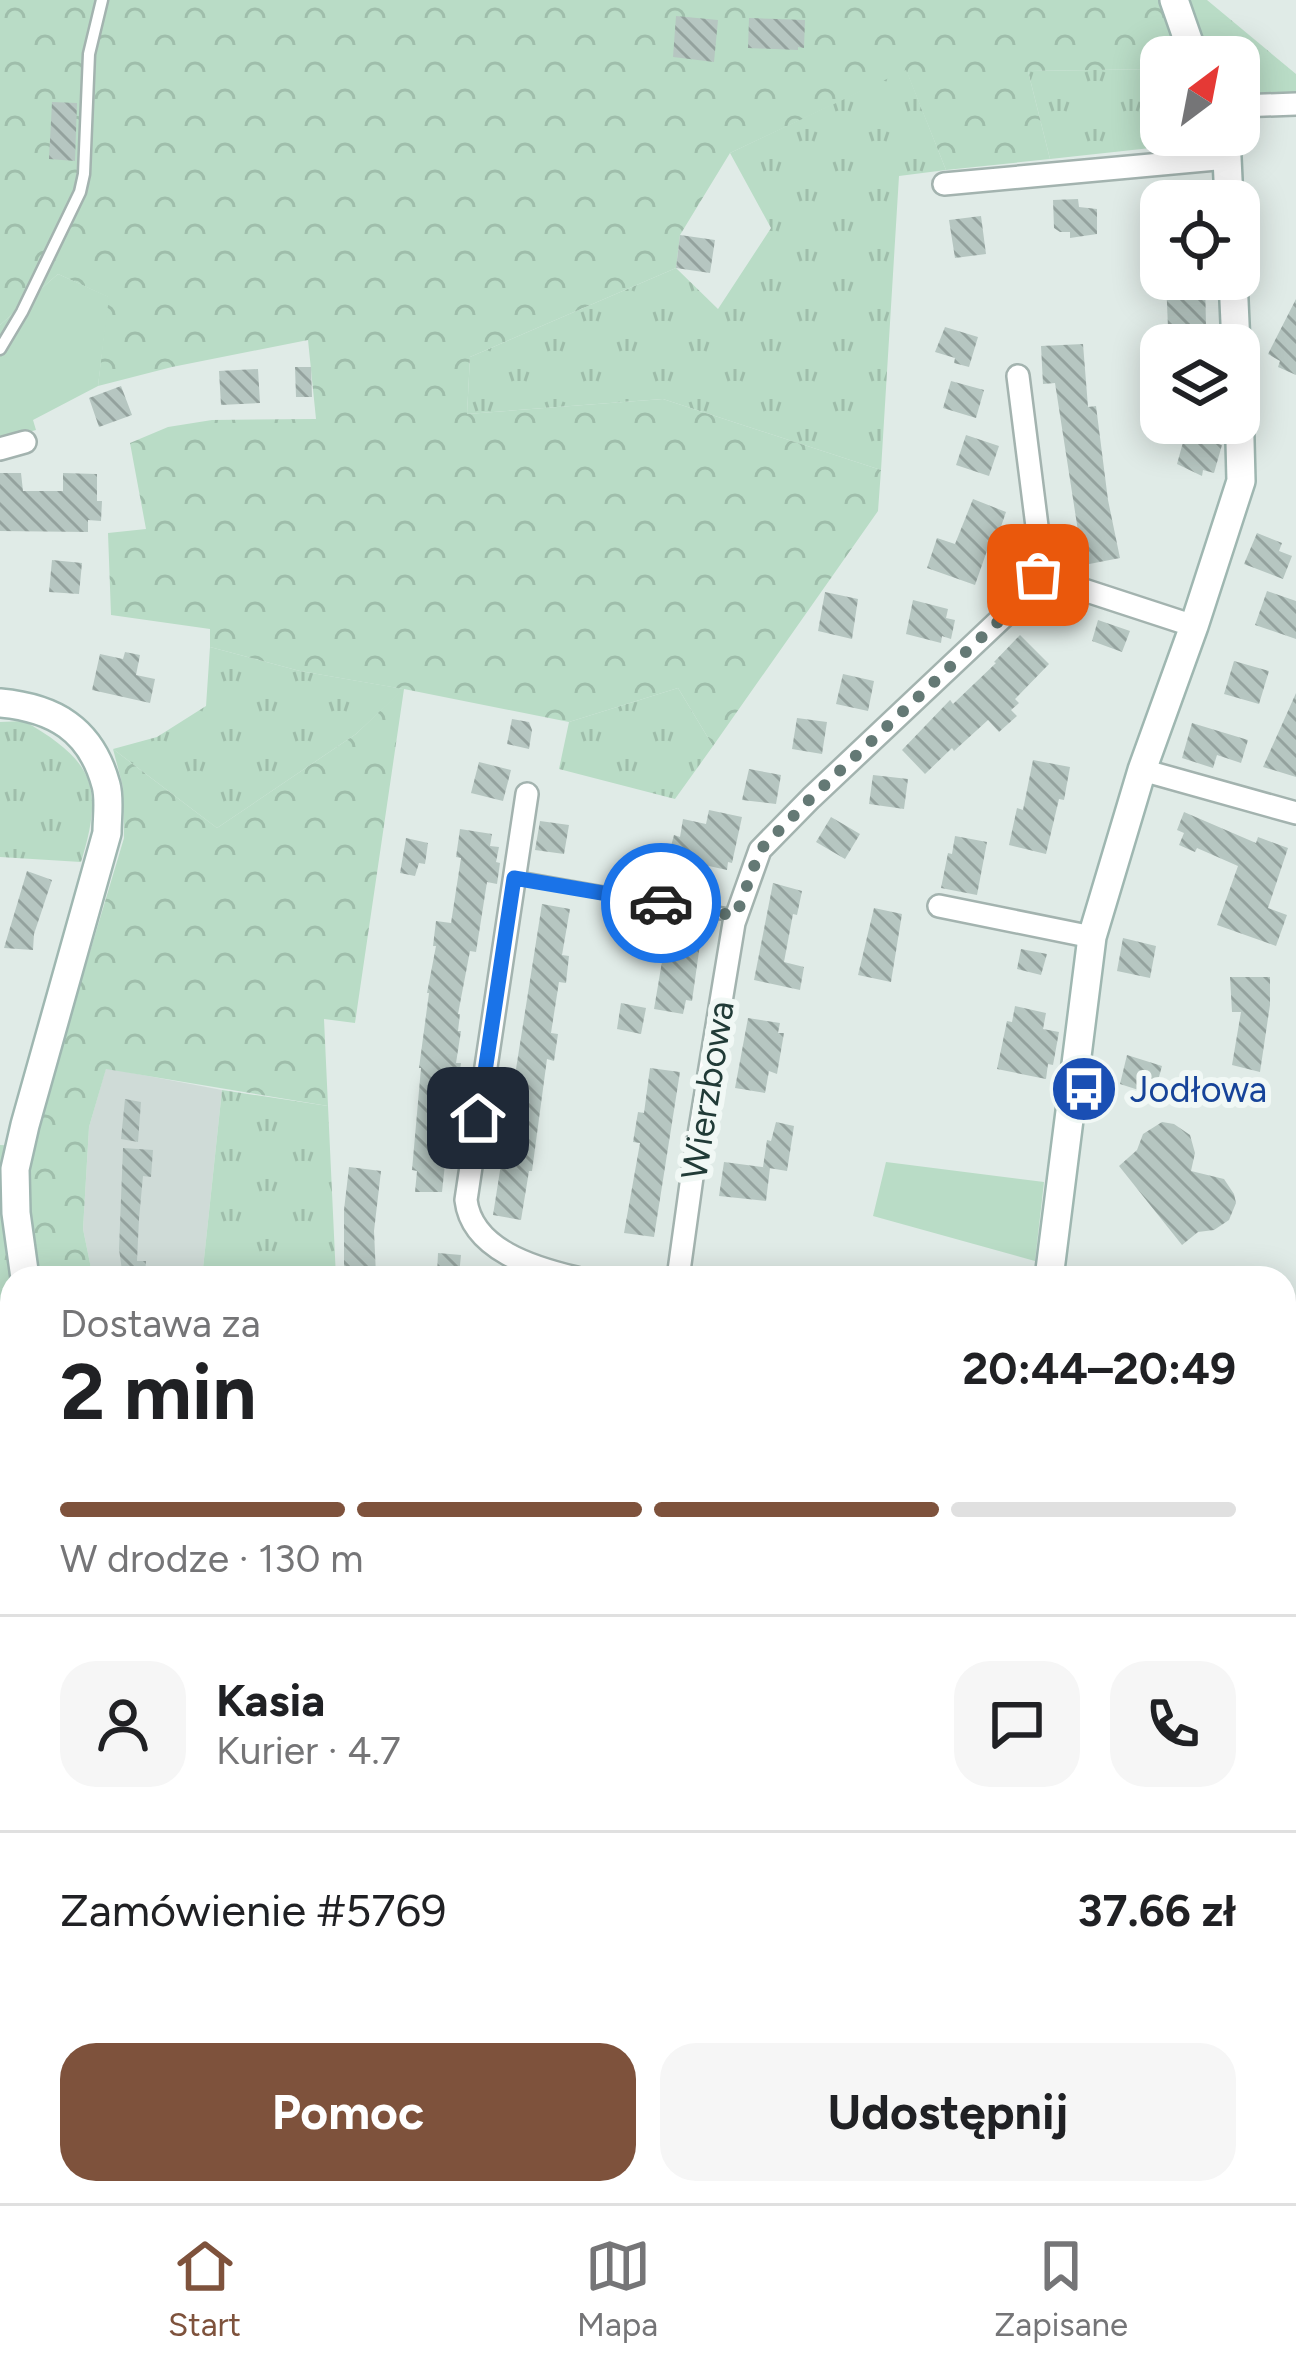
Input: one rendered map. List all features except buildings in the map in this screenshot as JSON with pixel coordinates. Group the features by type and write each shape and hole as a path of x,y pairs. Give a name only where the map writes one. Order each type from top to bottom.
{"street":[{"path":"1174,0 1187,36"},
{"path":"1260,105 1296,104"},
{"path":"944,184 1156,156"},
{"path":"1018,376 1040,547 1038,575 1194,626"},
{"path":"0,449 25,442"},
{"path":"1050,1266 1092,937 1142,770 1240,481 1240,444"},
{"name":"Wierzbowa","path":"680,1266 736,916 760,850 1020,601 1038,575"},
{"path":"0,703 38,708 75,729 94,756 107,788 107,833 16,1169 23,1266"},
{"path":"1142,770 1296,813"},
{"path":"527,794 467,1210 481,1233 534,1266"},
{"path":"939,906 1092,937"}],"lane":[{"path":"0,349 80,193 89,54 103,0"},
{"path":"514,878 736,916"}],"shaded area":[{"path":"106,1068 222,1090 203,1266 91,1266 83,1229 89,1127"}],"green space":[{"path":"0,0 1172,0 1180,36 1140,36 1140,69 1028,71 1050,159 946,170 906,70 730,153 680,235 676,268 470,357 467,414 663,399 881,470 878,511 713,746 678,688 569,722 404,689 355,1023 324,1019 328,1106 106,1069 89,1127 83,1229 91,1266 0,1266 0,1145 32,1146 124,838 123,787 113,749 217,828 356,734 403,689 300,671 210,647 210,629 111,615 108,533 146,529 130,443 168,427 212,420 316,419 308,340 98,386 108,297 58,274 0,325"},
{"path":"1172,0 1207,0 1250,36 1180,36"},
{"path":"1260,44 1296,74 1296,104 1260,105"},
{"path":"906,69 946,170 899,176 881,470 663,399 467,414 470,357 676,268 718,309 771,228 730,153"},
{"path":"1140,69 1140,149 1050,159 1028,71"},
{"path":"58,274 109,297 98,386 33,420 36,430 0,440 0,325"},
{"path":"210,647 300,671 404,689 356,734 217,828 113,749 157,737 206,706"},
{"path":"678,688 713,746 675,799 559,769 569,722"},
{"path":"24,721 65,749 87,777 92,813 81,862 0,857 0,722"},
{"path":"222,1090 328,1106 335,1266 203,1266"},
{"path":"886,1162 1044,1182 1035,1261 873,1216"}],"way so far":[{"path":"661,903 736,916 760,850 1020,601 1038,575"}],"place":[{"name":"Jodłowa","path":"1084,1089"}],"route":[{"path":"478,1118 514,878 661,903"}]}
